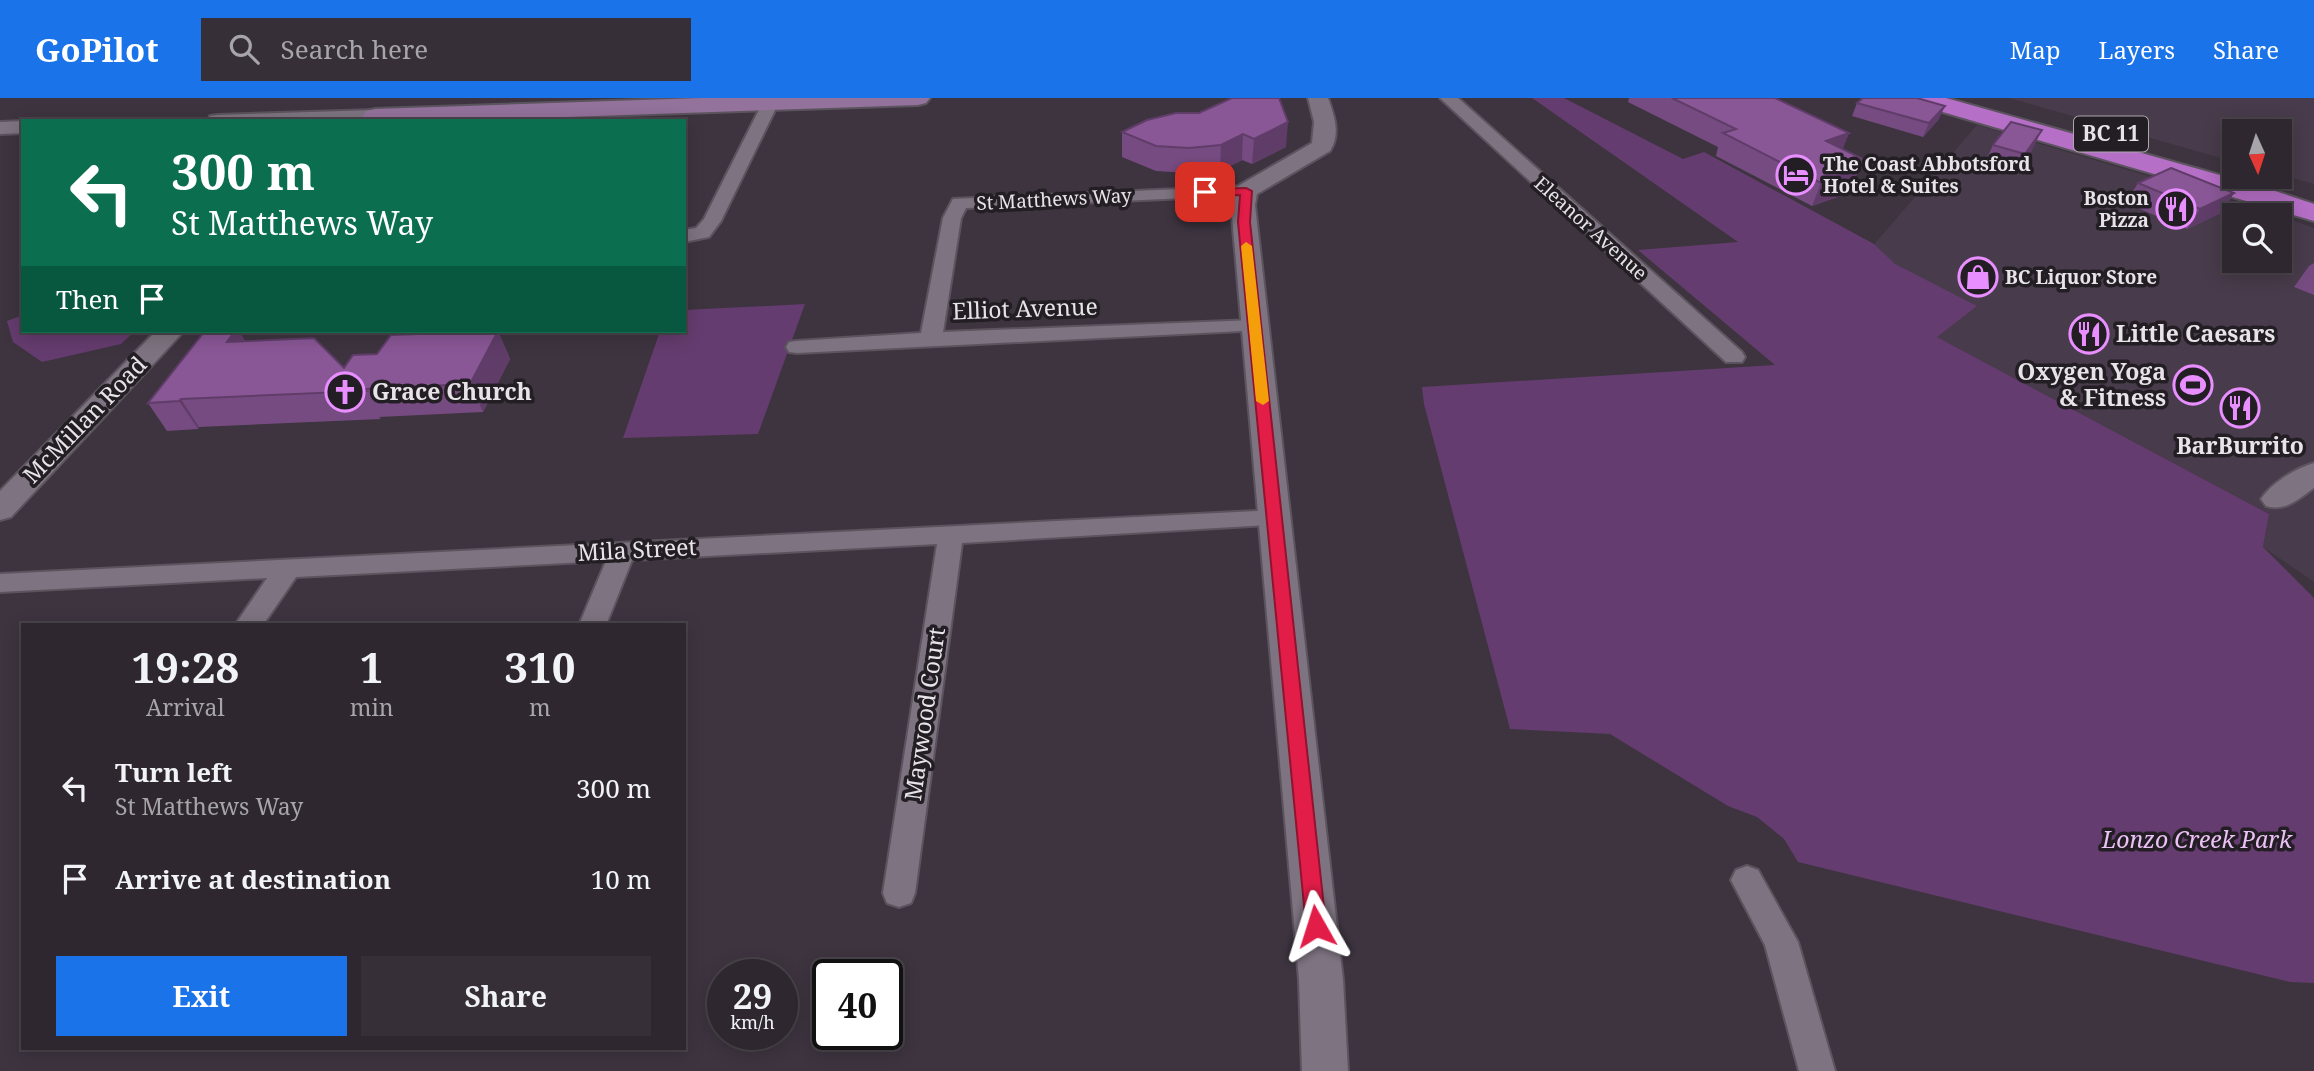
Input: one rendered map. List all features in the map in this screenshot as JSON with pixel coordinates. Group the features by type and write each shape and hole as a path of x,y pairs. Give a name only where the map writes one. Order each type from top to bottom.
{"highway":[{"name":"BC 11","path":"1920,98 2257,194 2314,213"},
{"name":"BC 11","path":"1987,100 2222,164"},
{"path":"2292,186 2314,192"}],"main road":[{"path":"373,118 918,98"}],"street":[{"path":"1318,98 1326,127 1322,146 1246,191 1244,222 1321,980 1325,1071"},
{"name":"Eleanor Avenue","path":"1448,98 1734,357"},
{"path":"686,236 702,233 712,221 782,101"},
{"path":"321,119 373,118"},
{"path":"0,128 21,127"},
{"name":"St Matthews Way","path":"931,339 952,218 960,203 1246,191"},
{"name":"Elliot Avenue","path":"797,347 1255,326"},
{"name":"McMillan Road","path":"0,510 169,333"},
{"path":"2277,499 2314,473"},
{"name":"Mila Street","path":"0,583 1275,518"},
{"name":"Maywood Court","path":"899,893 951,534"},
{"path":"593,623 623,551"},
{"path":"249,623 289,568"},
{"path":"1747,880 1781,942 1817,1071"}],"shaded area":[{"path":"2009,98 2314,98 2314,184 2292,178 2292,119 2222,119 2222,158"},
{"path":"1977,125 2239,203 2222,203 2222,273 2292,273 2292,220 2314,228 2314,582 2263,547 2269,514 1839,285"}],"green space":[{"name":"Lonzo Creek Park","path":"1532,98 1564,98 1683,159 1704,152 1874,244 1895,264 1977,306 1937,337 2269,514 2263,547 2314,598 2314,983 2290,982 1798,862 1784,839 1757,817 1728,806 1610,734 1510,729 1424,404 1422,387 1775,365 1638,250 1738,242"},
{"path":"805,304 758,434 623,438 659,333 686,333 686,310"},
{"path":"21,316 21,333 133,333 121,344 42,362 13,342 7,321"}],"building":[{"path":"1232,98 1279,98 1288,122 1254,139 1243,134 1221,145 1189,148 1156,146 1122,132 1147,120 1176,113 1199,113"},
{"path":"1672,98 1775,98 1849,133 1826,141 1863,159 1849,164 1855,170 1821,183 1723,133 1736,129"},
{"path":"1863,98 1917,98 1945,106 1929,123 1857,103"},
{"path":"2011,122 2042,130 2025,154 1993,145"},
{"path":"2171,168 2234,193 2200,209 2138,183"},
{"path":"203,333 234,333 227,342 314,338 344,368 353,355 377,354 391,335 497,333 470,384 148,403"}],"slow traffic":[{"path":"1246,246 1263,401"}],"place":[{"name":"The Coast Abbotsford Hotel & Suites","path":"1796,175"},
{"name":"Boston Pizza","path":"2176,209"},
{"name":"BC Liquor Store","path":"1978,277"},
{"name":"Little Caesars","path":"2089,334"},
{"name":"Oxygen Yoga & Fitness","path":"2193,385"},
{"name":"Grace Church","path":"345,392"},
{"name":"BarBurrito","path":"2240,408"}],"route":[{"path":"1205,192 1246,191 1244,222 1316,926"}]}
